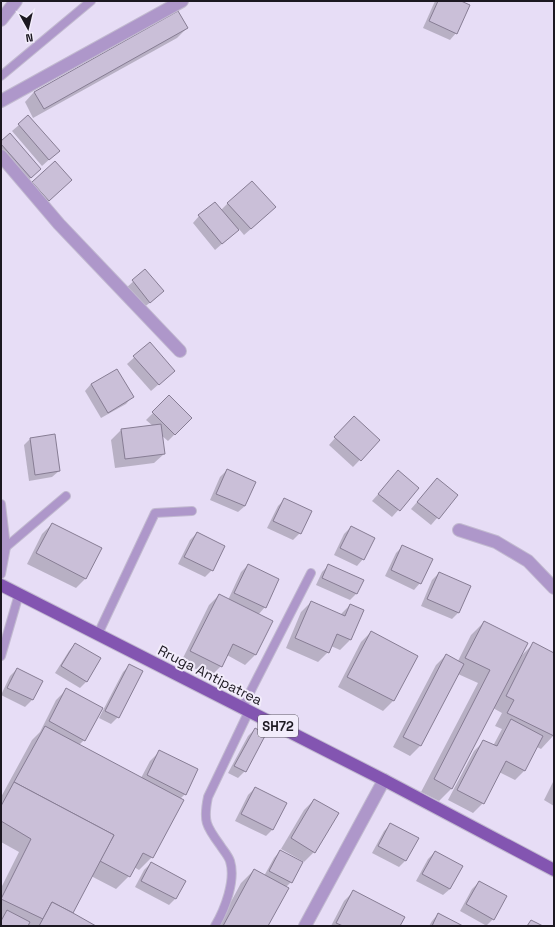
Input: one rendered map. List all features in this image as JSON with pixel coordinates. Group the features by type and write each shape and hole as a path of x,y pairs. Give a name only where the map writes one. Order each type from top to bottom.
{"main road":[{"name":"Rruga Antipatrea","path":"1,585 384,780 554,870"}],"street":[{"path":"1,20 16,1"},
{"path":"1,101 182,1"},
{"path":"1,156 59,224 180,351"},
{"path":"459,530 496,542 528,562 554,588"},
{"path":"305,926 384,780"}],"lane":[{"path":"1,76 91,1"},
{"path":"6,547 66,496"},
{"path":"1,504 6,547 1,574"},
{"path":"98,634 154,513 192,511"},
{"path":"215,926 219,919 231,884 232,872 230,860 209,830 205,819 208,797 245,709 310,573"},
{"path":"1,656 19,594"}],"building":[{"path":"438,1 461,1 470,5 457,34 429,21"},
{"path":"178,11 188,28 44,109 34,92"},
{"path":"28,115 60,151 49,160 18,124"},
{"path":"10,133 41,169 31,178 1,144 1,141"},
{"path":"55,161 72,180 49,201 32,182"},
{"path":"252,181 276,207 251,229 227,203"},
{"path":"215,202 239,230 222,244 198,215"},
{"path":"145,269 164,291 150,303 132,280"},
{"path":"150,342 175,371 159,385 133,356"},
{"path":"117,369 134,397 108,413 91,384"},
{"path":"169,395 192,418 175,435 152,412"},
{"path":"354,416 380,440 361,461 334,437"},
{"path":"161,424 165,454 125,459 121,429"},
{"path":"55,434 60,471 35,475 30,438"},
{"path":"227,469 256,482 245,506 216,494"},
{"path":"398,470 419,488 400,511 378,494"},
{"path":"437,478 458,495 439,519 417,502"},
{"path":"284,498 312,511 301,534 273,521"},
{"path":"52,523 102,548 86,579 36,553"},
{"path":"351,526 375,538 364,560 340,548"},
{"path":"197,532 225,546 213,571 184,557"},
{"path":"402,545 433,559 421,584 391,570"},
{"path":"248,564 279,579 266,608 234,593"},
{"path":"328,564 364,580 357,594 322,578"},
{"path":"439,572 471,586 459,613 427,599"},
{"path":"219,594 273,621 256,655 233,644 222,667 190,651"},
{"path":"311,601 345,616 350,604 364,610 351,640 337,634 329,653 295,638"},
{"path":"484,621 528,643 452,789 434,779 490,670 465,658"},
{"path":"371,631 418,656 394,701 347,677"},
{"path":"533,642 554,653 554,736 507,713 514,700 506,696"},
{"path":"75,643 101,658 87,682 61,666"},
{"path":"446,654 464,664 421,746 403,737"},
{"path":"129,664 143,671 119,718 105,711"},
{"path":"17,668 43,681 33,700 7,688"},
{"path":"66,688 103,708 85,741 49,721"},
{"path":"511,719 543,736 525,771 506,761 484,804 457,790 483,740 497,746"},
{"path":"45,726 184,800 153,858 143,853 130,877 100,861 114,835 14,782"},
{"path":"255,728 266,734 246,772 234,766"},
{"path":"159,750 198,769 186,795 147,775"},
{"path":"14,782 114,835 73,913 52,902 43,919 1,899 31,839 1,821 1,806"},
{"path":"255,787 287,803 273,830 241,814"},
{"path":"314,799 339,813 315,853 291,838"},
{"path":"390,823 419,838 406,861 378,846"},
{"path":"280,850 303,862 292,883 269,871"},
{"path":"435,851 463,866 450,889 422,874"},
{"path":"151,862 186,881 176,899 141,881"},
{"path":"254,869 289,888 268,926 223,926"},
{"path":"479,881 507,896 494,920 466,904"},
{"path":"353,890 405,917 400,926 343,926 336,923"},
{"path":"52,902 73,913 96,926 39,926"},
{"path":"7,910 30,922 28,926 1,926 1,921"},
{"path":"438,913 463,926 432,926"},
{"path":"531,920 543,926 527,926"}]}
